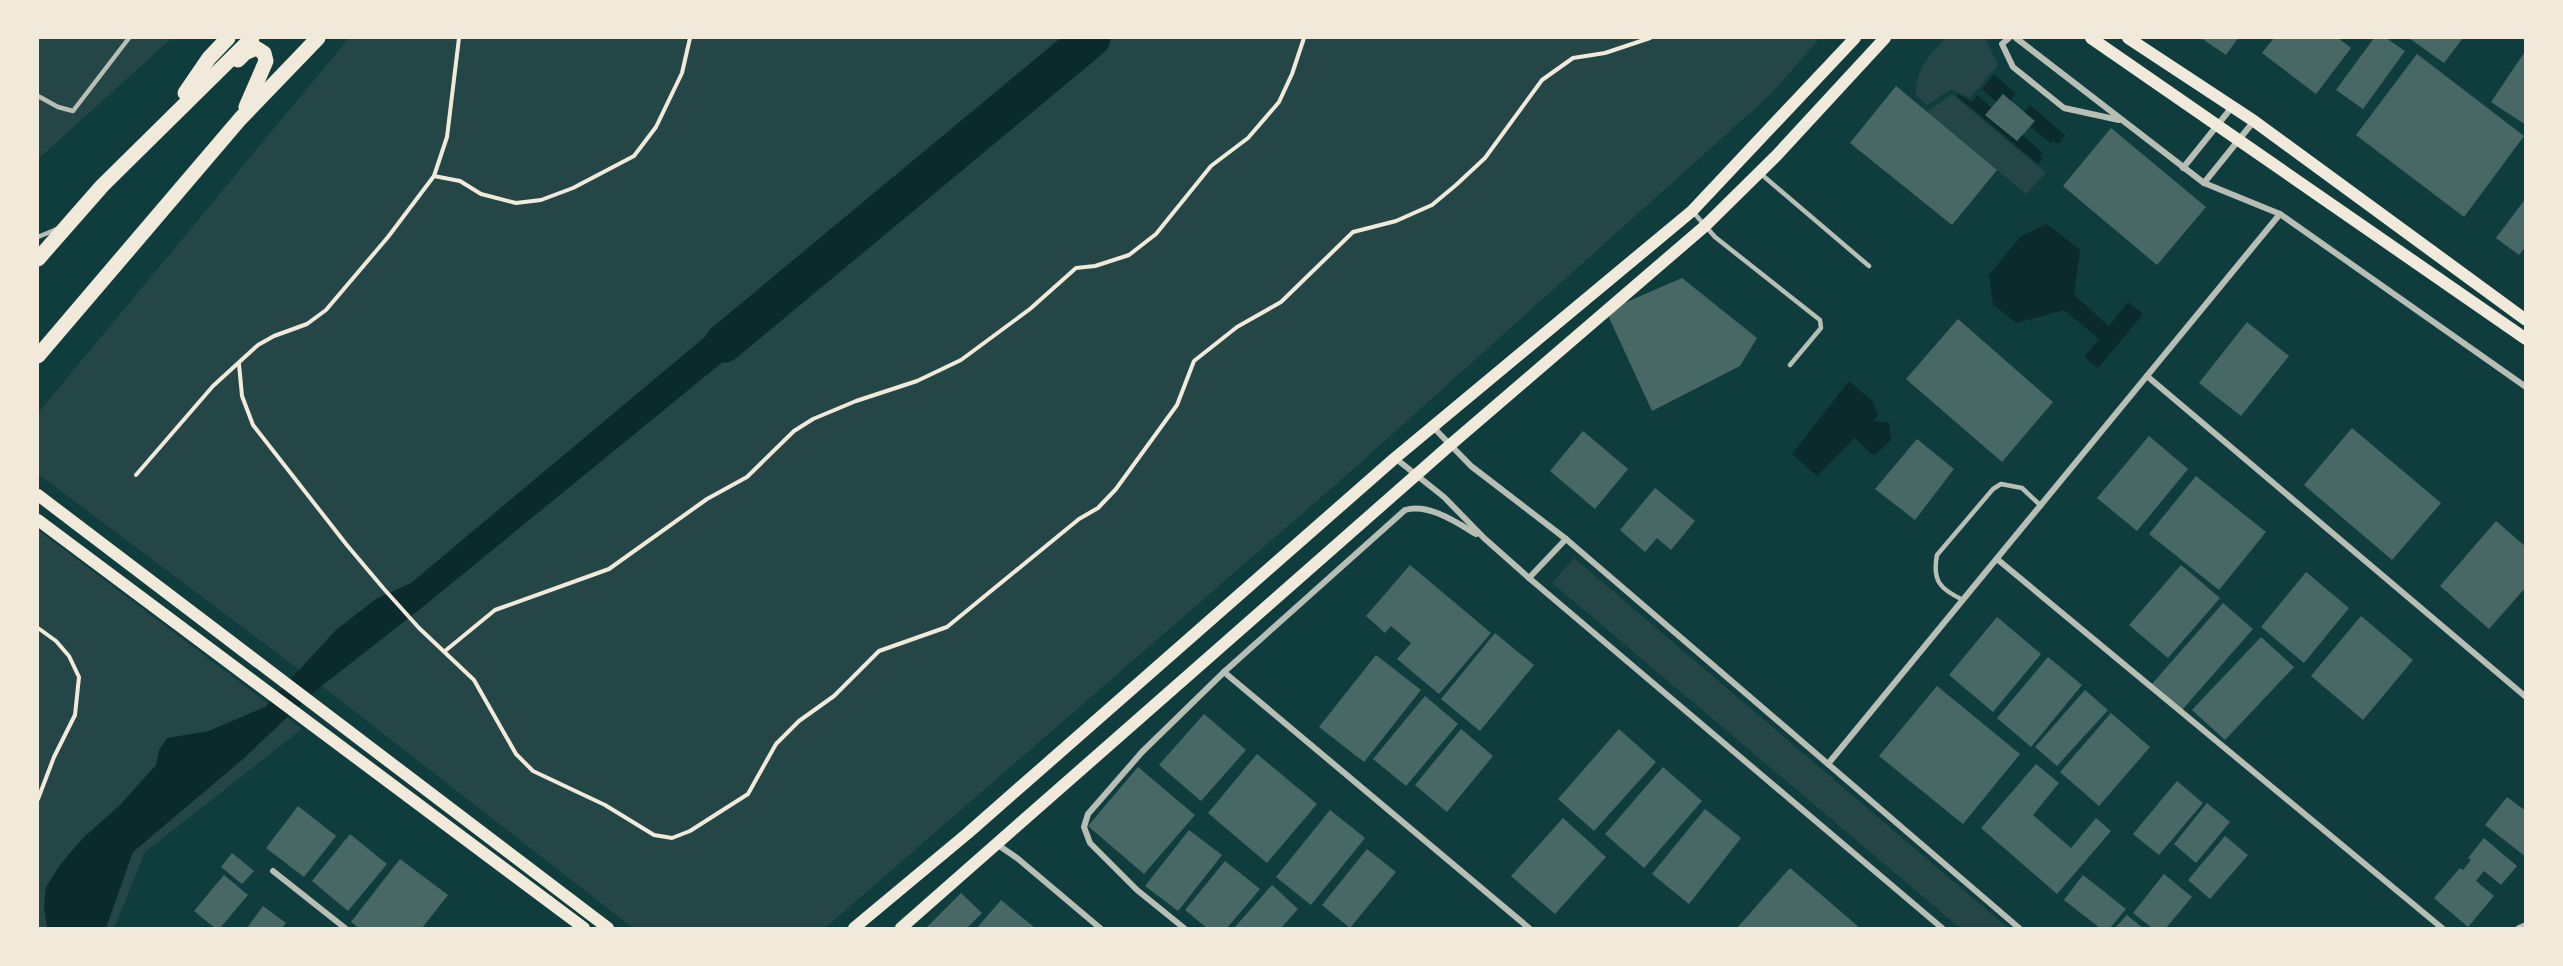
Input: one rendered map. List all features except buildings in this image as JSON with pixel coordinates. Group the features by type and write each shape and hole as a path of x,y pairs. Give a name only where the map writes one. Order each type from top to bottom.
{"main road":[{"path":"165,122 209,58 228,38"},
{"path":"38,259 165,122 252,38"},
{"path":"854,928 968,833 1395,458 1692,211 1855,38"},
{"path":"901,928 1449,446 1705,226 1885,38"},
{"path":"2091,38 2526,339"},
{"path":"2128,38 2254,121 2526,320"},
{"path":"38,356 240,119 314,40"},
{"path":"165,122 245,53 256,48 264,53 266,61 240,119"},
{"path":"38,495 608,928"},
{"path":"38,520 584,928"}],"street":[{"path":"2008,38 2002,44 2013,68 2064,108 2122,121"},
{"path":"2016,38 2204,183 2280,214 2526,387"},
{"path":"2183,168 2232,108"},
{"path":"2204,183 2254,121"},
{"path":"1828,764 2280,214"},
{"path":"2147,376 2526,697"},
{"path":"1432,427 1471,466 1566,539 2019,928"},
{"path":"1395,458 1444,497 1484,538 1530,578 1942,928"},
{"path":"1184,928 1137,890 1090,843 1084,827 1088,814 1142,752 1224,672 1405,510 1420,508 1484,538"},
{"path":"1530,578 1566,539"},
{"path":"1997,559 2442,928"},
{"path":"1224,672 1529,928"},
{"path":"998,845 1017,858 1100,928"},
{"path":"273,872 345,928"},
{"path":"2519,928 2526,925"}],"lane":[{"path":"38,96 58,107 73,111 129,38"},
{"path":"1759,172 1869,266"},
{"path":"1692,211 1715,237 1820,320 1821,328 1790,365"},
{"path":"38,237 67,226"},
{"path":"1963,600 1950,594 1938,583 1934,568 1937,555 1993,489 2001,484 2022,488 2041,506"}],"path":[{"path":"136,475 213,386 258,345 274,336 308,324 326,310 388,237 434,176 447,137 459,38"},
{"path":"434,176 459,181 481,194 516,203 541,200 573,188 634,156 656,127 682,73 690,38"},
{"path":"445,651 495,610 609,569 707,499 747,477 803,425 856,401 917,381 961,360 1030,309 1076,268 1095,266 1129,255 1156,234 1211,166 1248,138 1279,102 1292,74 1304,38"},
{"path":"239,364 243,396 253,425 384,589 419,628 474,680 516,754 532,771 605,805 654,835 672,838 690,831 748,794 776,744 799,721 834,696 879,651 947,627 1079,519 1098,508 1116,489 1177,405 1194,361 1237,327 1281,302 1353,232 1396,221 1432,205 1485,158 1542,80 1573,57 1605,53 1650,38"},
{"path":"38,628 56,641 69,656 79,677 75,715 54,756 38,799"}],"shaded area":[{"path":"38,38 172,38 38,159"},
{"path":"349,38 1820,38 1770,95 1349,473 825,928 633,928 340,700 38,474 38,413"},
{"path":"1945,38 1985,38 1998,65 1970,98 1951,89 1927,105 1916,95 1918,78 1928,58"},
{"path":"1994,75 2016,93 2010,101 2002,94 1997,102 1982,89"},
{"path":"1952,94 2046,173 2026,194 1927,112"},
{"path":"1958,94 1972,102 1977,95 1992,108 1986,116 2017,141 2022,135 2043,153 2040,156 2043,158 2038,164 1957,96"},
{"path":"2030,105 2065,135 2059,144 2053,141 2051,144 2030,126 2024,112"},
{"path":"2047,224 2080,250 2074,295 2109,326 2128,302 2143,314 2098,368 2084,357 2099,339 2064,310 2016,323 1993,304 1989,275 2020,237"},
{"path":"755,295 774,320 424,606 314,692 243,759 133,852 106,928 47,928 44,906 46,887 60,865 82,839 120,805 156,765 159,750 167,738 209,731 265,707 336,630 376,599 411,583"},
{"path":"1849,381 1873,402 1878,415 1873,421 1889,423 1891,440 1874,456 1855,438 1817,476 1792,454"},
{"path":"38,530 302,729 145,852 114,928 38,928"},
{"path":"1574,558 2008,928 1960,928 1552,583"}],"waterway":[{"path":"724,343 1091,38"}]}
